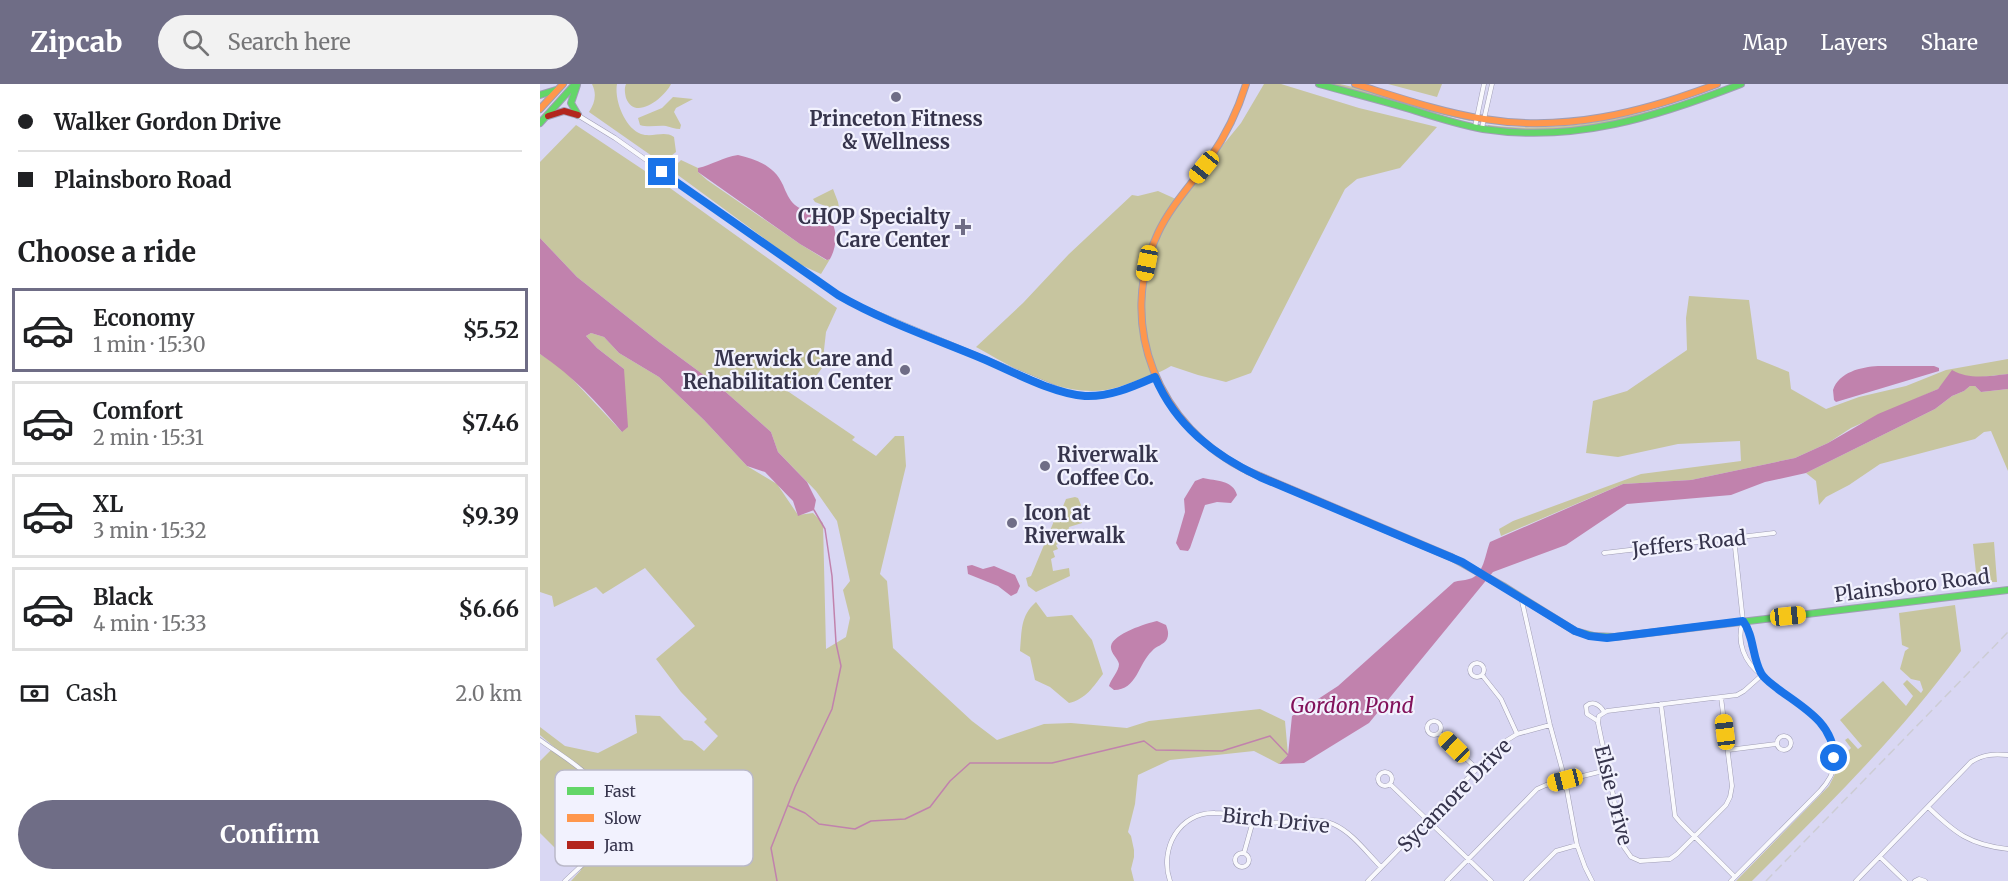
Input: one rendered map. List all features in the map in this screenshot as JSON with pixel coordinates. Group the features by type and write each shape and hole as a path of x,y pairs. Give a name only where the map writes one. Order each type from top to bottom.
{"main road":[{"path":"576,84 571,103 578,115"},
{"path":"540,123 576,84"},
{"name":"Plainsboro Road","path":"1246,84 1232,124 1211,157 1175,203 1153,244 1144,282 1142,322 1147,355 1169,405 1185,425 1207,446 1229,461 1260,477 1430,547 1477,570 1575,631 1601,637 2008,591"},
{"path":"1319,84 1479,128 1542,133 1599,129 1660,114 1741,84"},
{"path":"1355,84 1480,119 1540,124 1604,119 1646,109 1717,84"},
{"path":"540,95 550,93 560,86"},
{"path":"540,109 560,86"},
{"path":"546,116 561,111 578,115"}],"street":[{"path":"1479,128 1484,84"},
{"path":"1480,119 1492,84"},
{"path":"578,115 615,138 832,291 862,307 1068,393 1089,396 1106,395 1155,377"},
{"name":"Jeffers Road","path":"1604,553 1774,533"},
{"path":"1731,881 1823,788 1834,762 1833,744 1825,727 1750,666 1744,654 1740,630 1743,621 1734,538"},
{"path":"1521,597 1565,780 1577,845 1592,881"},
{"path":"1743,621 1749,629 1751,646 1762,675"},
{"path":"1482,675 1500,697 1517,734"},
{"name":"Elsie Drive","path":"1721,697 1732,787 1725,806 1669,860 1644,862 1631,856 1622,844 1607,770 1598,721 1604,712 1740,694 1762,675"},
{"name":"Elsie Drive","path":"1598,721 1587,714 1587,706 1595,704 1604,712"},
{"path":"1661,704 1674,812 1678,821 1736,877"},
{"name":"Sycamore Drive","path":"1368,881 1501,744 1517,734 1550,725"},
{"path":"1439,733 1476,768"},
{"path":"540,740 579,770"},
{"path":"1728,750 1776,744"},
{"path":"1856,881 1971,762 1981,756 2008,755"},
{"path":"1447,881 1536,790 1545,785 1607,770"},
{"path":"1390,783 1491,881"},
{"path":"1928,807 1962,837 1993,848 2008,849"},
{"name":"Birch Drive","path":"1170,881 1167,861 1171,842 1178,830 1190,819 1214,813 1253,821 1331,823 1344,830 1381,867"},
{"path":"1244,854 1253,821"},
{"path":"1526,881 1556,850 1577,845"},
{"path":"1880,857 1905,881"},
{"path":"565,881 580,866"},
{"path":"1915,881 1921,879 1925,881"}],"shaded area":[{"path":"592,84 617,84 619,105 630,126 641,134 666,134 674,137 676,152 662,163 589,112 595,98"},
{"path":"626,84 671,84 663,95 650,105 636,108 630,105 626,98"},
{"path":"1264,84 1281,84 1359,108 1437,127 1400,168 1357,179 1345,189 1251,373 1226,382 1171,366 1119,387 1089,391 1055,385 1038,379 976,347 1132,195 1138,196 1158,191 1178,200 1241,123"},
{"path":"1328,84 1357,88 1470,121 1396,104"},
{"path":"1388,84 1442,84 1437,97"},
{"path":"673,97 693,99 676,108 674,112 681,125 680,129 640,125 638,118 662,108"},
{"path":"1664,107 1664,109 1631,120 1587,129 1537,131 1488,127 1488,125 1555,127 1577,125 1620,118"},
{"path":"576,125 663,183 837,308 826,332 822,368 811,383 796,375 786,390 855,437 852,440 876,456 895,436 904,436 906,466 880,574 887,581 893,648 972,721 997,740 1044,724 1071,723 1127,728 1149,721 1260,709 1285,721 1288,755 1279,764 1254,751 1170,760 1138,775 1135,804 1128,832 1134,850 1131,869 1134,881 571,881 581,870 576,866 753,866 753,770 555,770 555,848 540,833 540,761 554,747 540,735 540,727 565,746 598,753 637,733 635,715 660,716 684,740 692,741 704,751 718,736 704,722 707,719 681,692 656,659 695,626 645,568 603,594 596,587 554,607 552,596 540,592 540,354 563,369 622,432 624,369 597,348 586,336 591,333 604,337 619,353 659,377 747,466 777,484 798,515 813,513 823,523 826,649 846,637 850,618 843,590 850,581 837,521 816,491 778,452 771,432 720,387 577,277 540,238 540,162"},
{"path":"681,160 698,168 698,172 707,180 800,244 826,260 830,259 821,274 799,264 671,170"},
{"path":"833,189 841,218 833,209 813,199"},
{"path":"1689,296 1749,300 1757,359 1789,372 1791,389 1826,409 1859,397 1906,386 1946,370 2008,359 2008,374 1973,378 1961,375 1948,377 1938,389 1851,428 1828,443 1795,458 1691,480 1623,484 1501,536 1499,529 1513,521 1641,474 1741,461 1740,441 1678,444 1618,457 1586,453 1593,401 1627,391 1687,350 1686,318"},
{"path":"1970,386 1975,386 1981,392 2008,389 2008,471 1991,431 1984,432 1975,439 1880,464 1826,497 1819,505 1816,481 1806,473 1935,409"},
{"path":"1075,497 1081,505 1076,515 1082,515 1082,523 1069,527 1066,540 1056,545 1058,549 1053,551 1055,557 1051,559 1053,571 1069,568 1070,576 1036,592 1028,586 1026,578 1031,576 1054,521 1059,516 1066,499"},
{"path":"1994,542 1997,582 1977,582 1973,544"},
{"path":"1036,602 1047,617 1072,615 1092,640 1103,674 1089,692 1080,699 1069,703 1050,687 1035,680 1030,657 1020,651 1024,618"},
{"path":"1955,605 1961,651 1938,682 1861,770 1752,881 1736,881 1829,786 1838,761 1851,748 1845,740 1848,738 1858,749 1862,746 1840,720 1883,681 1906,706 1913,696 1903,684 1907,680 1921,693 1923,690 1920,681 1911,679 1900,669 1905,651 1909,648 1902,645 1899,613"}],"water":[{"path":"738,155 758,161 770,168 780,178 791,201 798,207 828,217 835,234 835,247 830,259 827,260 800,244 698,172 698,168"},
{"path":"540,238 577,277 720,387 771,432 778,452 807,482 816,500 814,510 798,516 793,501 765,472 747,466 659,377 619,353 604,337 591,333 586,336 597,348 624,369 628,427 622,432 584,390 540,354"},
{"path":"1878,366 1934,366 1939,368 1939,371 1836,402 1834,400 1833,390 1845,375 1858,369"},
{"name":"Gordon Pond","path":"1952,370 1972,376 2008,374 2008,389 1981,392 1975,386 1970,386 1935,409 1806,473 1765,482 1731,495 1627,504 1566,545 1493,572 1369,723 1304,763 1279,764 1288,755 1292,716 1338,686 1454,582 1469,579 1478,574 1490,542 1623,484 1691,480 1795,458 1828,443 1878,414 1938,389"},
{"path":"1203,478 1232,486 1237,495 1231,503 1217,502 1205,505 1190,548 1188,551 1180,550 1176,543 1185,512 1184,499 1195,481"},
{"path":"972,565 983,569 994,566 1015,575 1020,586 1017,593 1011,596 998,586 968,574 967,566"},
{"path":"1157,621 1166,625 1167,639 1147,656 1128,686 1114,690 1109,686 1119,664 1111,649 1113,642 1131,630"}],"waterway":[{"path":"777,881 771,848 795,787 832,709 841,666 836,643 832,576 825,529 814,510"},
{"path":"789,806 805,813 819,824 855,829 871,821 905,819 930,807 950,781 970,763 1052,763 1144,741 1156,750 1222,751 1270,736 1288,755"}],"railway":[{"path":"1766,881 2008,632"}],"traffic: fast":[{"path":"540,123 575,84"},
{"path":"1319,84 1483,129 1550,133 1615,124 1678,107 1741,84"},
{"path":"577,85 571,103 578,115"},
{"path":"540,95 556,90"},
{"path":"1451,557 1575,631 1594,636 1615,637 2008,590"}],"traffic: slow":[{"path":"540,109 563,84"},
{"path":"1246,84 1221,140 1169,213 1158,233 1146,268 1141,303 1144,337 1154,370 1169,401 1190,429 1217,452 1248,471"},
{"path":"1355,84 1419,104 1468,116 1544,123 1573,121 1631,111 1660,104 1717,84"}],"traffic: jam":[{"path":"548,116 564,111 578,115"},
{"path":"1248,471 1451,557"}],"place":[{"name":"Princeton Fitness & Wellness","path":"896,97"},
{"name":"CHOP Specialty Care Center","path":"963,227"},
{"name":"Merwick Care and Rehabilitation Center","path":"905,370"},
{"name":"Riverwalk Coffee Co.","path":"1045,466"},
{"name":"Icon at Riverwalk","path":"1012,523"}],"route":[{"path":"662,172 846,300 1060,391 1082,395 1106,395 1155,377 1169,405 1185,425 1207,446 1229,461 1260,477 1462,562 1575,631 1589,636 1607,638 1743,621 1749,629 1751,646 1762,675 1822,723 1831,739 1834,758"}]}
